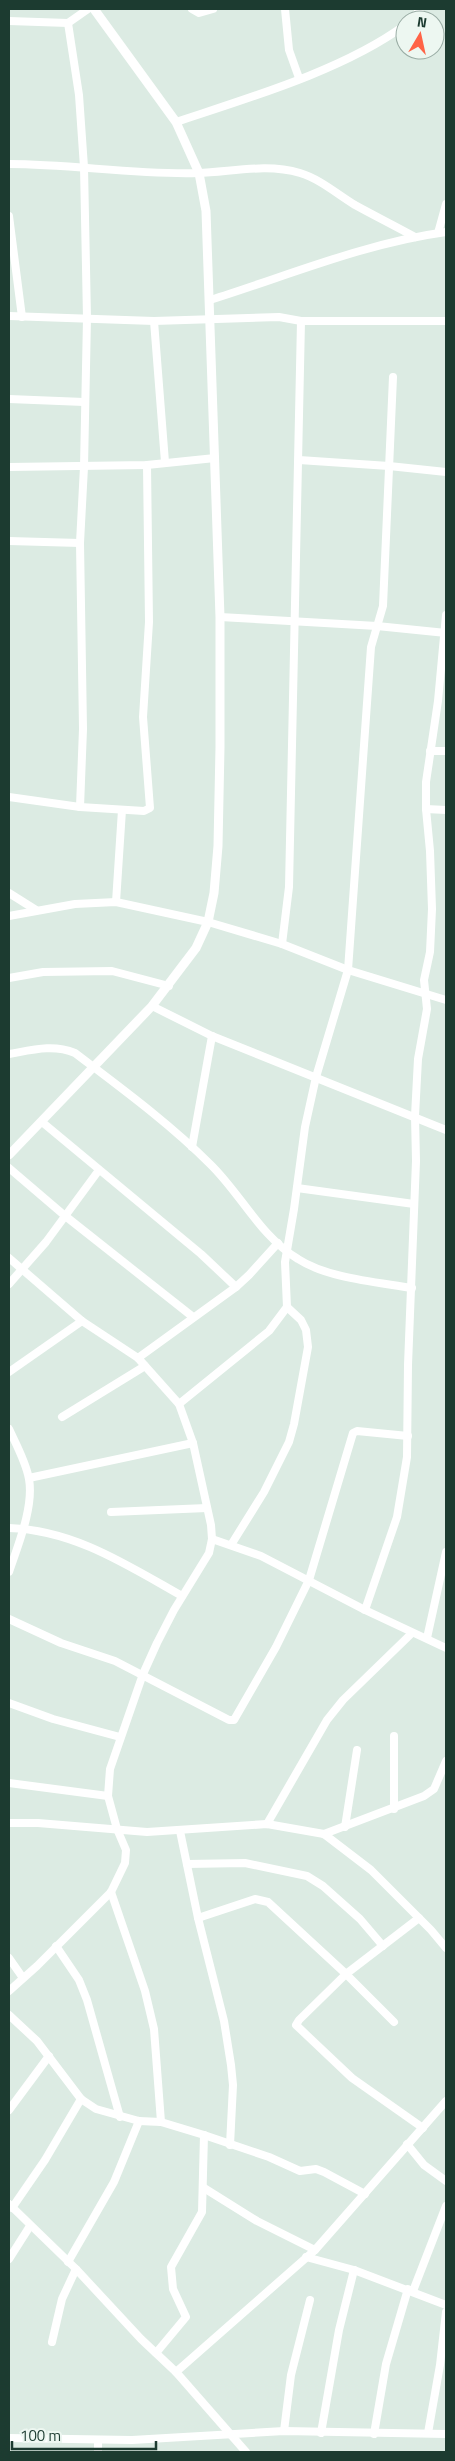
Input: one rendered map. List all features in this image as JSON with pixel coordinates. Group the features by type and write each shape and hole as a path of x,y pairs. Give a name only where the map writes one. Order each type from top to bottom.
{"street":[{"path":"9,21 68,23 88,9"},
{"path":"9,1154 152,1006 196,948 208,922 214,893 218,846 220,617 206,211 199,173 176,122 94,9"},
{"path":"192,9 199,13 213,9"},
{"path":"285,9 288,44 300,78"},
{"path":"68,23 80,95 84,167 87,318 84,467 80,543 83,729 80,807"},
{"path":"176,122 300,78 351,57 395,31"},
{"path":"9,164 199,173 244,169 297,172 312,177 350,201 415,237"},
{"path":"210,300 358,252 415,237 442,233 446,204"},
{"path":"9,216 22,316"},
{"path":"9,316 154,321 279,317 301,321 446,321"},
{"path":"154,321 165,462"},
{"path":"282,944 289,887 301,321"},
{"path":"179,1404 268,1331 287,1307 286,1251 305,1127 316,1077 348,970 371,647 383,606 393,377"},
{"path":"9,399 84,402"},
{"path":"9,467 147,465 215,458"},
{"path":"299,460 446,472"},
{"path":"9,797 80,807 122,810 148,811 151,805 143,717 150,622 147,465"},
{"path":"9,541 80,543"},
{"path":"365,1610 397,1517 404,1486 408,1436 408,1365 412,1288 415,1116 418,1059 427,1009 424,980 430,952 432,909 426,808 430,751 442,701 446,615"},
{"path":"220,617 377,626 445,633"},
{"path":"430,751 446,751"},
{"path":"426,808 446,810"},
{"path":"116,902 122,810"},
{"path":"9,893 36,910"},
{"path":"9,916 92,902 116,902 208,922 282,944 348,970 446,1000"},
{"path":"9,978 43,972 112,971 169,986"},
{"path":"152,1006 212,1036 446,1130"},
{"path":"192,1147 212,1036"},
{"path":"9,1054 50,1047 62,1048 75,1053 212,1165 286,1251 309,1265 412,1288"},
{"path":"42,1122 201,1254 236,1286"},
{"path":"9,1168 64,1215 193,1317"},
{"path":"9,1284 46,1242 64,1215 99,1170"},
{"path":"297,1188 414,1204"},
{"path":"138,1358 236,1286 249,1275 278,1243"},
{"path":"9,1258 82,1321 138,1358 179,1404 194,1443 208,1508 212,1539 201,1568 182,1596 143,1674 110,1769 108,1796 117,1829 124,1842 125,1856 111,1892 9,1991"},
{"path":"231,1545 264,1492 289,1442 294,1424 308,1347 306,1330 301,1320 287,1307"},
{"path":"9,1372 82,1321"},
{"path":"62,1417 145,1366"},
{"path":"9,1429 29,1478 29,1494 24,1528 9,1572"},
{"path":"9,1619 61,1644 115,1661 229,1720 234,1720 276,1647 309,1580 353,1433 357,1430 408,1436"},
{"path":"29,1478 194,1443"},
{"path":"111,1512 208,1508"},
{"path":"9,1528 24,1528 72,1538 182,1596"},
{"path":"212,1539 261,1556 365,1610 446,1648"},
{"path":"427,1638 446,1552"},
{"path":"267,1824 326,1720 349,1694 412,1633"},
{"path":"9,1704 120,1737"},
{"path":"394,1736 394,1810"},
{"path":"345,1827 358,1750"},
{"path":"324,1834 394,1810 434,1789 446,1761"},
{"path":"9,1783 108,1796"},
{"path":"9,1824 38,1823 147,1832 267,1824 324,1834 371,1870 446,1948"},
{"path":"180,1831 198,1918 224,2020 233,2085 230,2145"},
{"path":"187,1864 244,1863 307,1876 323,1886 360,1919 383,1946"},
{"path":"111,1892 145,1991 154,2029 161,2122"},
{"path":"198,1918 255,1899 263,1900 346,1974 394,2022"},
{"path":"419,1918 346,1974 296,2025 352,2078 423,2128"},
{"path":"56,1946 79,1980 87,2000 120,2117"},
{"path":"9,1958 23,1978"},
{"path":"9,2015 37,2040 81,2098 96,2109 139,2121 161,2122 204,2135 269,2157 300,2171 316,2169 365,2194"},
{"path":"9,2110 49,2056"},
{"path":"81,2098 45,2160 10,2206 76,2269 176,2372 246,2452"},
{"path":"176,2372 315,2250 446,2101"},
{"path":"68,2262 114,2182 139,2121"},
{"path":"156,2353 186,2317 173,2289 172,2267 202,2212 204,2135"},
{"path":"407,2144 424,2165 446,2181"},
{"path":"204,2188 257,2221 315,2250"},
{"path":"374,2434 386,2364 410,2290 446,2206"},
{"path":"9,2258 30,2226"},
{"path":"306,2257 354,2270 446,2305"},
{"path":"52,2342 62,2299 76,2269"},
{"path":"321,2433 339,2330 354,2270"},
{"path":"284,2431 291,2375 310,2300"},
{"path":"428,2433 440,2365 446,2312"},
{"path":"9,2438 98,2440 284,2431 446,2434"},
{"path":"98,2440 98,2452"}]}
